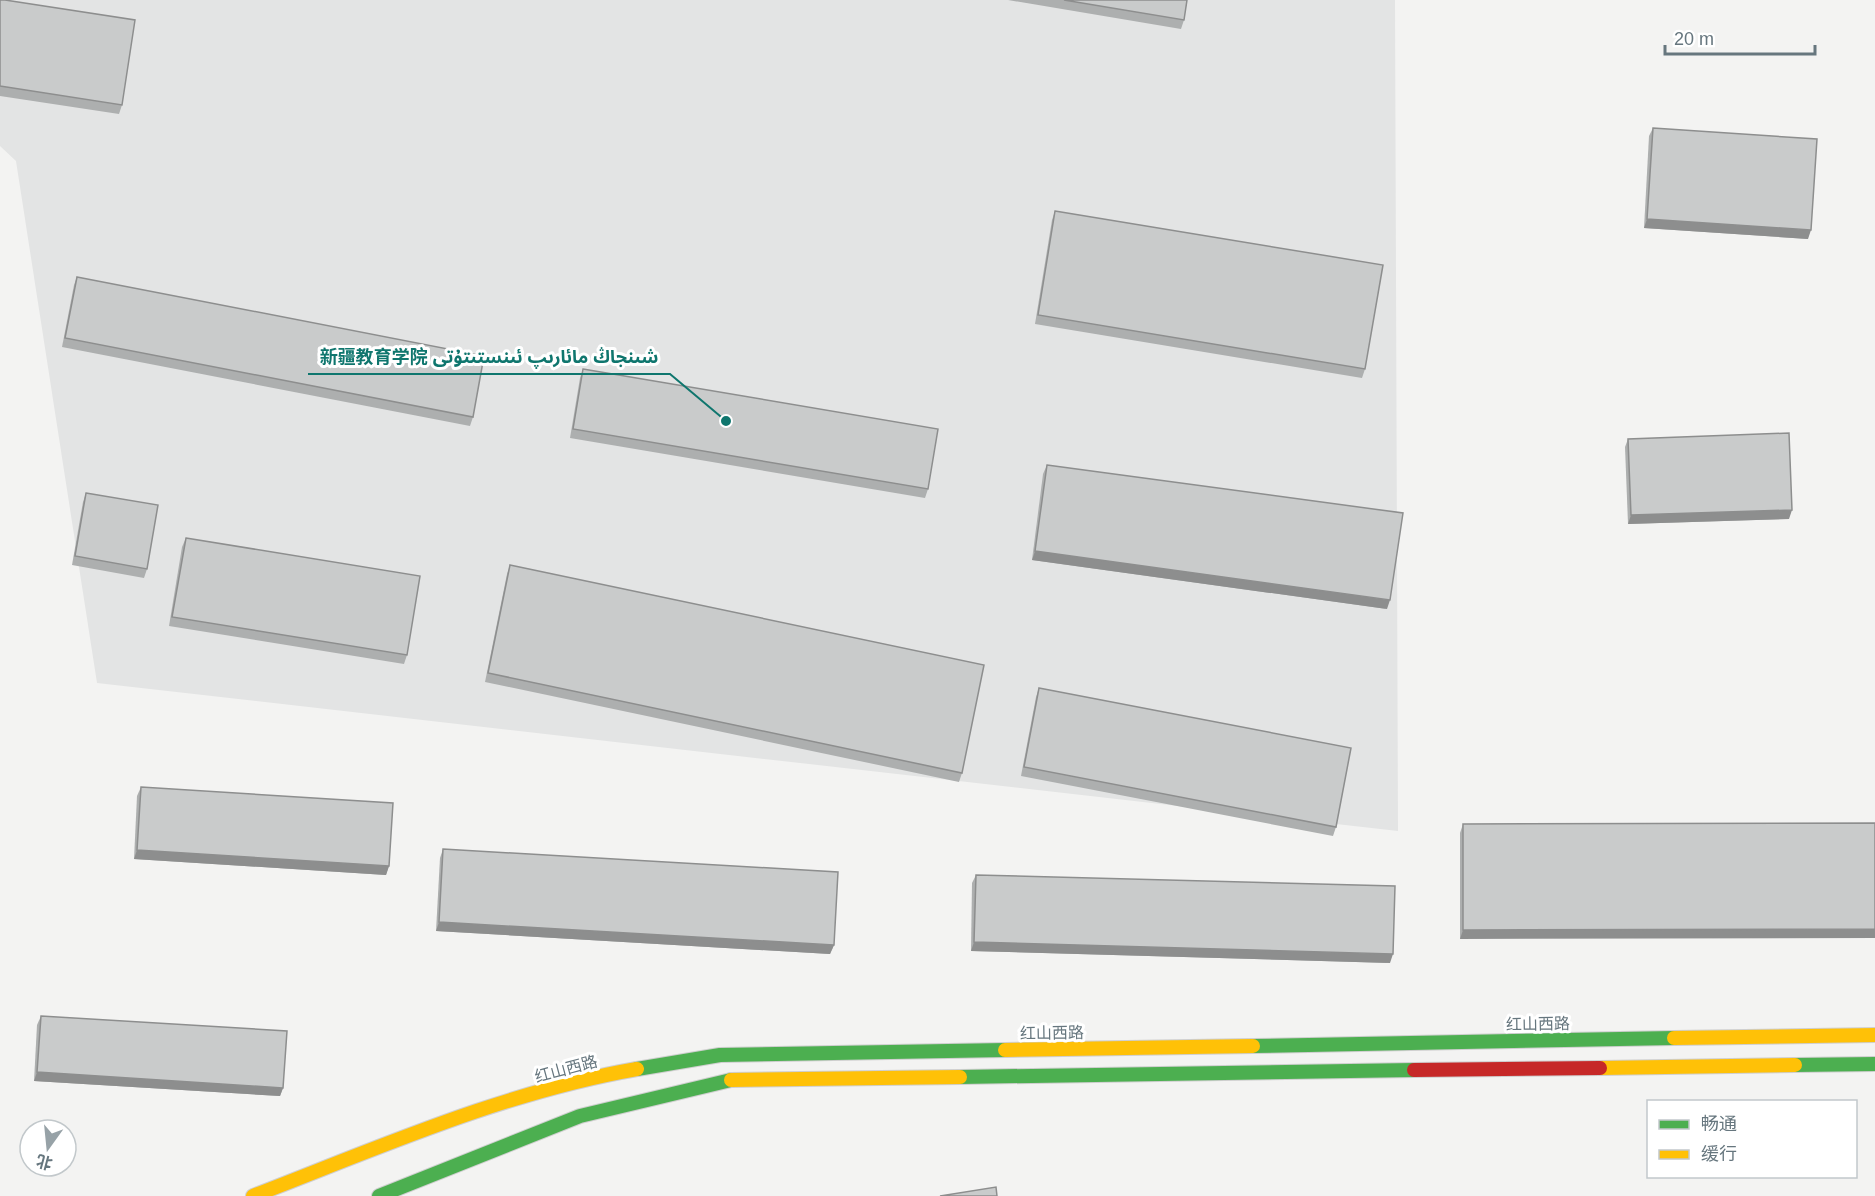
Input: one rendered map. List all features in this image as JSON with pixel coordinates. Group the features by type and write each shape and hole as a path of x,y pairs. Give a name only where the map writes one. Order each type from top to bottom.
{"main road":[{"name":"红山西路","path":"253,1196 457,1118 586,1078 720,1055 1875,1035"},
{"path":"379,1196 580,1116 729,1080 1875,1064"}],"shaded area":[{"path":"0,0 1395,0 1398,831 97,683 16,161 0,146"}],"building":[{"path":"0,0 135,20 122,105 0,86"},
{"path":"1064,0 1187,0 1184,20"},
{"path":"1653,128 1817,139 1811,230 1647,219"},
{"path":"1055,211 1383,265 1365,369 1038,315"},
{"path":"77,277 484,356 473,417 65,338"},
{"path":"583,369 938,429 928,489 573,429"},
{"path":"1789,433 1792,510 1631,515 1628,439"},
{"path":"1047,465 1403,513 1390,600 1035,551"},
{"path":"86,493 158,505 147,569 75,556"},
{"path":"186,538 420,576 407,655 172,617"},
{"path":"510,565 984,665 962,773 488,673"},
{"path":"1039,688 1351,748 1336,827 1024,767"},
{"path":"141,787 393,803 389,866 137,850"},
{"path":"1875,823 1875,929 1463,930 1463,824"},
{"path":"443,849 838,872 834,945 439,922"},
{"path":"976,875 1395,886 1393,954 974,942"},
{"path":"41,1016 287,1031 283,1088 37,1072"},
{"path":"996,1187 997,1196 940,1196"}],"traffic: fast":[{"path":"1253,1046 1674,1038"},
{"path":"637,1069 720,1055 1005,1050"},
{"path":"1795,1065 1875,1064"},
{"path":"960,1077 1414,1070"},
{"path":"379,1196 580,1116 731,1080"}],"traffic: slow":[{"path":"1674,1038 1875,1035"},
{"path":"1005,1050 1253,1046"},
{"path":"1600,1068 1795,1065"},
{"path":"253,1196 394,1141 490,1107 587,1079 637,1069"},
{"path":"731,1080 960,1077"}],"traffic: jam":[{"path":"1414,1070 1600,1068"}],"place":[{"name":"新疆教育学院 شىنجاڭ مائارىپ ئىنستىتۇتى","path":"726,421"}]}
